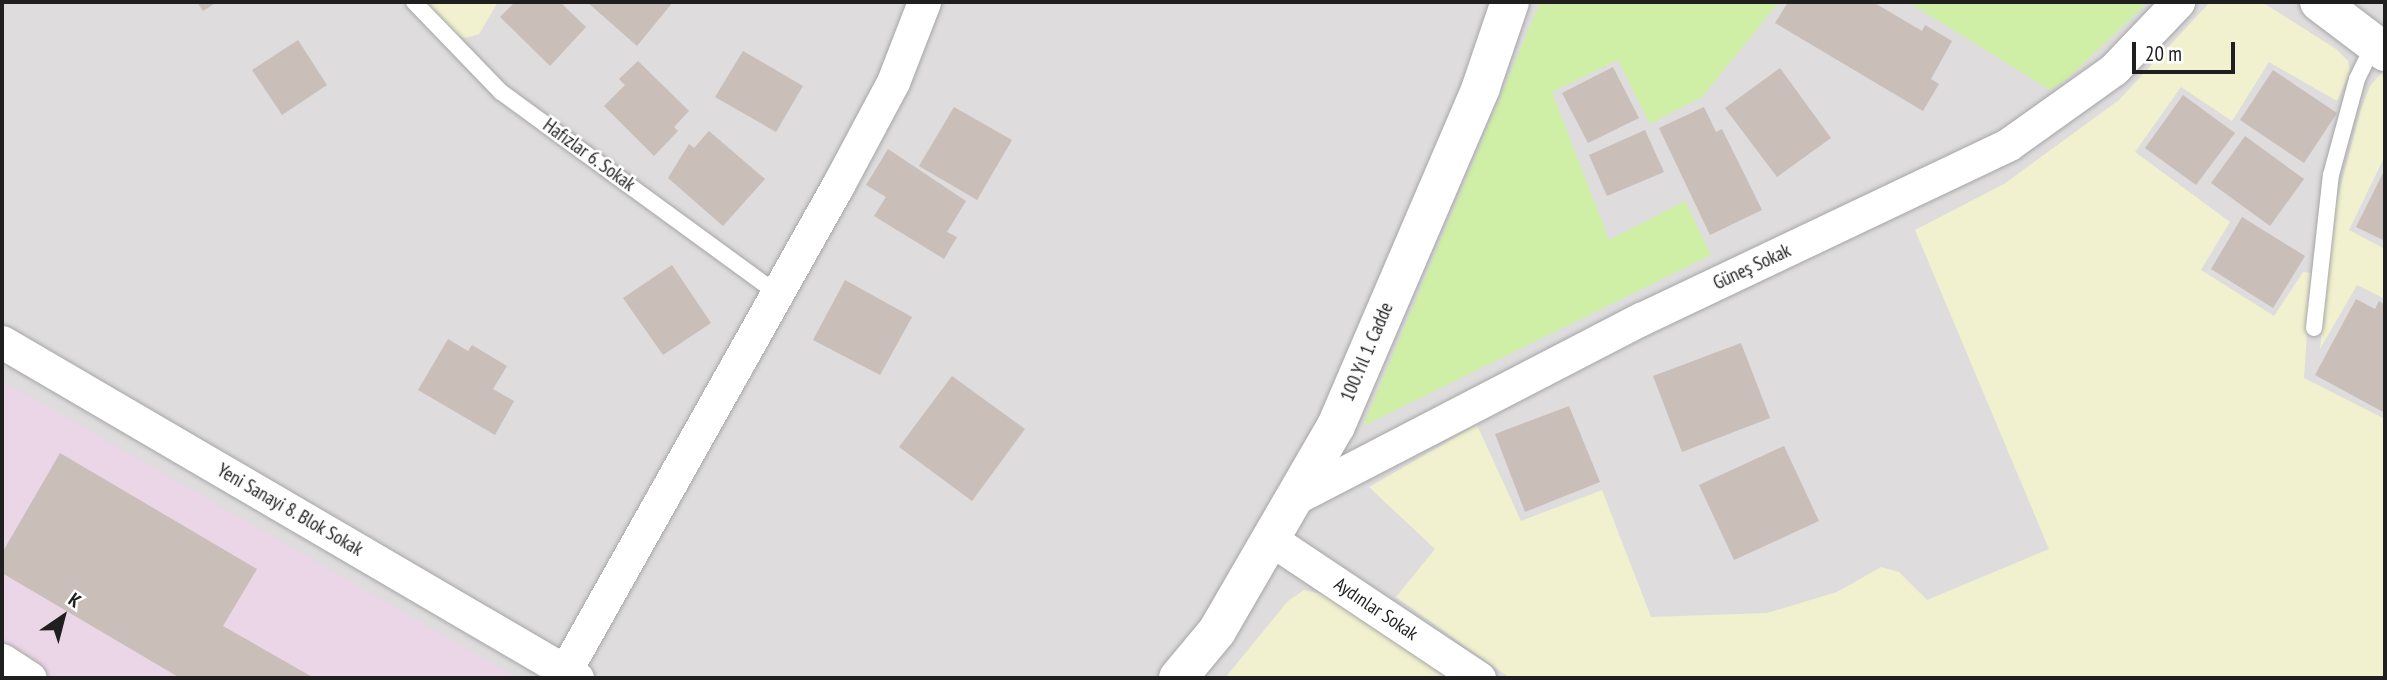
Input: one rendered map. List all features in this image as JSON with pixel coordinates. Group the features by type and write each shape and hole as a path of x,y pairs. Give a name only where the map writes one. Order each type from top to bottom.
{"street":[{"path":"571,675 893,82 924,2"},
{"name":"100.Yıl 1. Cadde","path":"1178,678 1217,631 1299,496 1336,426 1470,113 1510,2"},
{"name":"Güneş Sokak","path":"1299,496 1641,320 2009,144 2114,69 2178,2"},
{"path":"2319,2 2379,48"},
{"name":"Yeni Sanayi 8. Blok Sokak","path":"2,342 571,675"},
{"name":"Aydınlar Sokak","path":"1272,540 1479,678"},
{"path":"2,660 30,678"}],"lane":[{"name":"Hafızlar 6. Sokak","path":"414,2 501,92 777,293"},
{"path":"2314,328 2331,175 2357,79 2379,48"}],"shaded area":[{"path":"2,2 2385,2 2385,678 2,678"},
{"path":"2,380 517,678 2,678"}],"green space":[{"path":"425,2 498,2 479,34 465,38 452,33"},
{"path":"1540,2 1779,2 1702,97 1650,124 1618,60 1552,92 1609,240 1685,201 1711,255 1363,426"},
{"path":"1908,2 2148,2 2066,80 2050,90"},
{"path":"2210,2 2262,2 2336,49 2348,61 2350,71 2337,101 2269,62 2232,121 2181,87 2135,152 2230,222 2201,270 2274,316 2303,272 2311,273 2304,378 2385,419 2385,678 1510,678 1396,597 1435,549 1369,487 1477,425 1521,521 1602,490 1651,617 1767,613 1837,592 1881,567 1899,572 1927,600 2049,549 1915,230 2004,184 2119,100"},
{"path":"2383,71 2385,156 2349,230 2385,249 2385,299 2357,285 2320,349 2334,212 2361,109 2370,86"},
{"path":"1304,590 1326,595 1456,678 1225,678 1288,601"}],"building":[{"path":"197,2 217,2 203,11"},
{"path":"515,2 560,2 586,27 550,66 500,17"},
{"path":"587,2 673,2 637,46"},
{"path":"1788,2 1873,2 1922,31 1925,25 1952,41 1931,79 1939,84 1923,111 1775,23"},
{"path":"298,40 327,85 282,115 252,70"},
{"path":"743,51 803,86 776,132 715,97"},
{"path":"638,61 689,111 674,127 678,131 654,156 604,106 625,85 619,79"},
{"path":"1613,67 1639,118 1588,143 1562,93"},
{"path":"1780,68 1831,138 1777,177 1725,108"},
{"path":"2273,70 2337,113 2304,163 2240,120"},
{"path":"2183,95 2235,133 2196,185 2145,148"},
{"path":"954,107 1012,140 977,200 919,166"},
{"path":"1704,107 1716,132 1722,129 1762,210 1710,235 1659,128"},
{"path":"1645,130 1664,172 1607,196 1589,155"},
{"path":"709,131 765,179 723,226 668,178 689,144 694,148"},
{"path":"2245,136 2304,179 2270,226 2211,183"},
{"path":"888,149 966,201 947,232 957,237 944,259 874,216 886,197 866,185"},
{"path":"2385,169 2385,241 2356,227"},
{"path":"2242,217 2305,256 2273,308 2211,269"},
{"path":"672,265 711,323 663,355 623,298"},
{"path":"845,280 912,317 880,375 813,340"},
{"path":"2356,299 2375,309 2379,301 2385,305 2385,413 2315,375"},
{"path":"448,339 468,351 472,345 507,366 493,389 514,401 495,435 418,390"},
{"path":"1741,343 1770,418 1682,452 1653,376"},
{"path":"952,376 1025,429 972,501 899,447"},
{"path":"1569,406 1600,482 1525,512 1495,434"},
{"path":"1784,446 1819,521 1734,560 1699,485"},
{"path":"60,453 257,569 223,626 314,678 180,678 2,573 2,553"}]}
